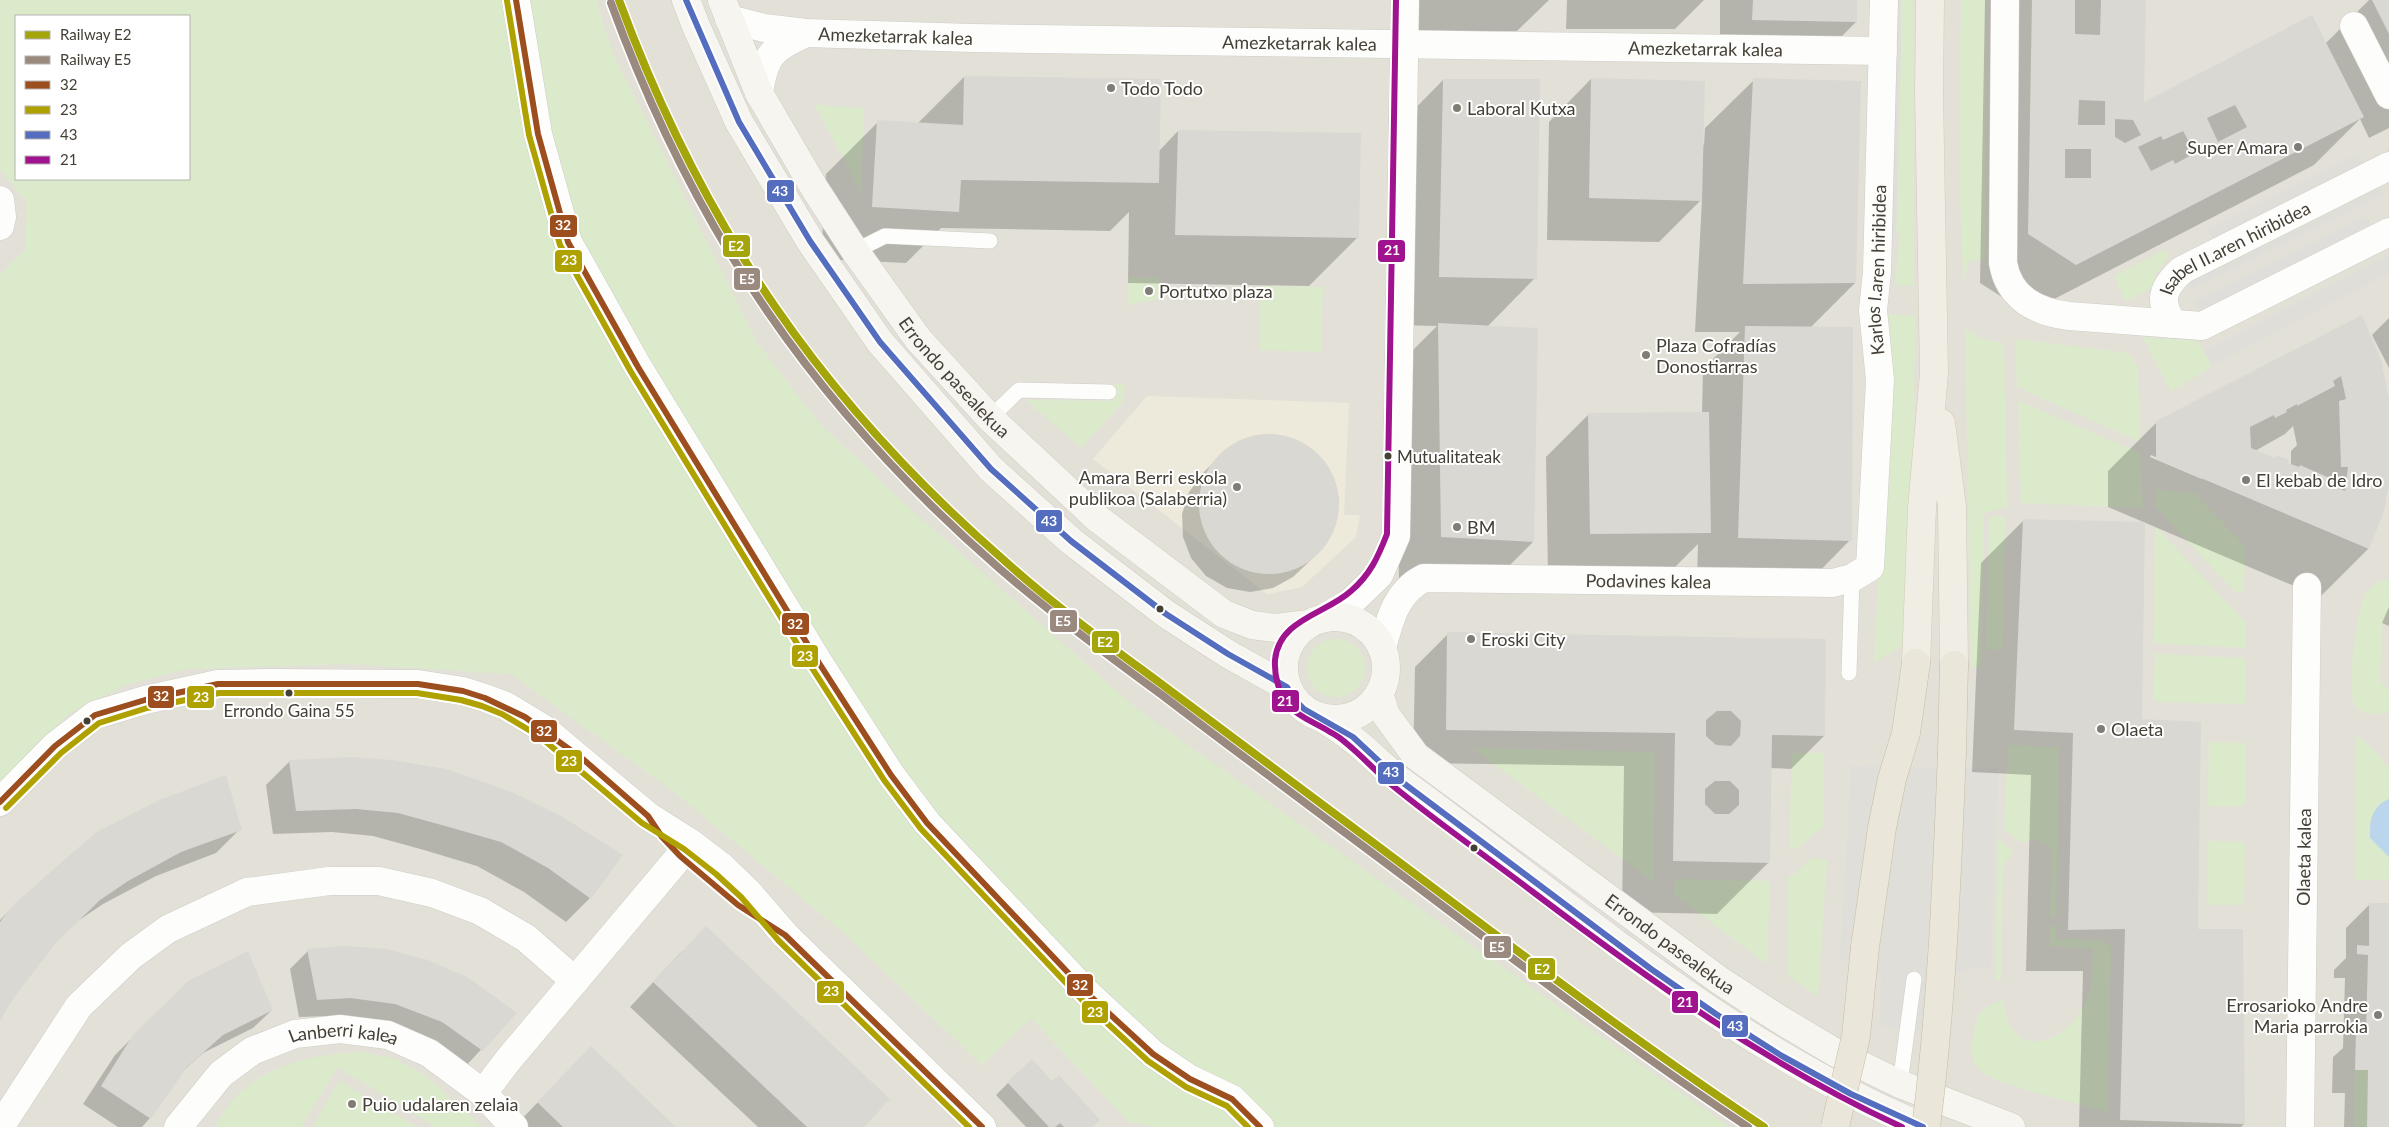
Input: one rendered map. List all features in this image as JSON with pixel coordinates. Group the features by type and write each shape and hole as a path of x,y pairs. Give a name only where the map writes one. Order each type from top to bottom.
{"highway":[{"path":"1835,1127 1856,1036 1865,947 1882,828 1892,779 1906,733 1916,663"},
{"path":"1924,1127 1937,1026 1944,931 1954,666"}],"main road":[{"name":"Errondo pasealekua","path":"686,0 739,122 810,241 880,342 991,469 1070,541 1166,614 1228,654 1287,687"},
{"path":"1916,663 1922,508 1934,372 1928,93 1930,0"},
{"name":"Errondo pasealekua","path":"726,9 759,93 815,189 855,251 918,339 990,418 1096,518 1224,614 1252,625 1275,628 1316,621"},
{"path":"1934,372 1952,507 1954,666"},
{"path":"1345,618 1365,626 1375,636 1382,648 1386,671 1379,694 1368,708 1352,716 1334,719 1317,716 1304,709 1294,699 1287,687 1284,669 1286,651 1295,635 1316,621 1345,618"},
{"name":"Errondo pasealekua","path":"1379,694 1386,715 1416,756 1719,980 1836,1053 1900,1084 2010,1127"},
{"name":"Errondo pasealekua","path":"1317,716 1353,737 1398,780 1704,1007 1763,1046 1825,1081 1924,1127"}],"street":[{"path":"516,0 538,134 568,242 638,367 819,663 890,775 927,823 1089,995 1154,1054 1190,1079 1232,1099 1260,1127"},
{"path":"1382,648 1397,602 1414,583 1424,578 1405,560 1396,536 1404,0"},
{"name":"Karlos I.aren hiribidea","path":"1861,573 1880,380 1873,310 1877,272 1884,0"},
{"path":"2005,0 2003,263 2007,281 2028,303 2047,313 2125,322 2173,324"},
{"name":"Amezketarrak kalea","path":"726,9 764,28 806,34 1883,52"},
{"path":"2354,26 2389,95"},
{"name":"Amezketarrak kalea","path":"759,93 762,71 771,53 806,34"},
{"name":"Isabel II.aren hiribidea","path":"2389,166 2182,270 2171,279 2163,296 2164,310 2173,324 2202,326 2389,232"},
{"path":"0,200 2,217 0,226"},
{"path":"1316,621 1350,603 1379,575 1396,536"},
{"name":"Podavines kalea","path":"1424,578 1833,583 1861,573"},
{"name":"Olaeta kalea","path":"2300,1127 2306,587"},
{"path":"0,802 54,746 95,715 145,700 218,684 418,684 463,691 506,706 525,717 584,760 648,816 689,842 722,867 747,891 785,935 982,1127"},
{"path":"648,816 662,837 680,856 738,905 785,935"},
{"path":"483,1093 508,1059 680,856"},
{"path":"0,1127 79,1006 131,956 168,929 247,892 329,881 379,881 432,893 480,912 526,938 575,981"},
{"name":"Lanberri kalea","path":"178,1127 221,1074 252,1051 295,1034 340,1029 388,1034 429,1053 483,1093 514,1127"}],"lane":[{"path":"855,251 884,236 990,241"},
{"path":"990,418 1018,390 1109,392"},
{"path":"1849,673 1861,573"},
{"path":"1900,1084 1914,979"}],"shaded area":[{"path":"0,0 2389,0 2389,1127 0,1127"},
{"path":"1890,0 1901,0 1896,233 1885,233"},
{"path":"2359,153 2365,165 2214,242 2207,229"},
{"path":"2379,184 2384,194 2190,290 2185,280"},
{"path":"2367,216 2371,224 2198,312 2194,302"},
{"path":"2389,255 2389,273 2212,366 2204,351"},
{"name":"Amara Berri eskola publikoa (Salaberria)","path":"1147,396 1349,403 1344,515 1360,515 1356,537 1302,587 1267,594 1093,459"},
{"path":"1851,766 1998,769 1991,969 1966,969 1933,987 1932,1032 1880,1025 1881,975 1840,958"}],"green space":[{"path":"0,0 596,0 612,51 758,344 820,424 916,514 1138,710 1729,1127 1155,1127 1129,1122 1031,1018 982,1065 844,933 674,792 511,674 348,664 186,669 125,685 70,713 26,756 0,785 0,275 25,250 27,202 0,170"},
{"path":"1901,0 1913,0 1914,286 1895,285 1900,233 1896,233"},
{"path":"1961,0 1985,0 1985,260 1969,261 1963,282 1959,155"},
{"path":"815,105 864,108 861,192"},
{"path":"2164,250 2169,256 2156,273 2153,287 2126,302 2114,276"},
{"path":"1128,277 1159,278 1158,299 1127,305"},
{"path":"1261,286 1323,287 1321,352 1259,350"},
{"path":"1880,314 1915,316 1914,446 1906,643 1874,663 1885,445"},
{"path":"1965,329 1983,339 2004,344 2007,507 1984,513 1981,668 1971,667"},
{"path":"2143,337 2197,341 2212,366 2171,392"},
{"path":"2015,339 2128,353 2138,367 2140,442 2017,387"},
{"path":"1113,384 1125,384 1122,403 1081,448 1026,400 1113,401"},
{"path":"2018,401 2140,453 2143,508 2021,503"},
{"path":"2156,489 2194,493 2245,546 2244,592 2234,591 2155,506"},
{"path":"1989,516 2005,517 2003,649 1986,650"},
{"path":"2155,526 2245,622 2245,648 2154,643"},
{"path":"2384,580 2389,580 2389,613 2382,628 2380,681 2389,691 2389,713 2382,712 2378,715 2363,712 2356,707 2353,699 2352,671 2355,636 2364,597 2372,586"},
{"path":"1336,639 1347,641 1360,652 1365,668 1363,679 1352,692 1336,697 1325,695 1312,684 1307,668 1309,657 1320,644"},
{"path":"2155,654 2245,658 2245,704 2153,702"},
{"path":"2356,736 2370,746 2389,768 2389,880 2356,880"},
{"path":"2209,742 2246,743 2245,806 2208,806"},
{"path":"2008,745 2059,747 2056,917 2050,918 2052,849 2038,840 2029,840 2021,843 2004,829"},
{"path":"1472,748 1655,752 1653,881"},
{"path":"1792,753 1824,753 1823,827 1796,849 1789,849"},
{"path":"1998,838 2013,852 2003,865 2001,979 1995,980"},
{"path":"2208,841 2245,842 2244,905 2207,905"},
{"path":"1813,858 1827,860 1818,996 1788,976 1788,879"},
{"path":"1675,879 1770,881 1767,964 1674,895"},
{"path":"2050,926 2056,926 2056,938 2103,941 2111,947 2107,1112 2040,1094 1988,1076 1974,1062 1972,1046 1975,1024 1980,1014 1992,1004 2003,1000 2008,1022 2018,1035 2030,1041 2043,1041 2057,1035 2070,1025 2081,1011 2091,989 2093,949 2050,946"},
{"path":"360,1052 393,1058 426,1076 482,1127 436,1127 338,1067 301,1127 215,1127 229,1104 245,1088 274,1070 308,1059"},
{"path":"2355,1070 2368,1070 2367,1127 2354,1127"},
{"name":"Puio udalaren zelaia","path":"339,1081 417,1127 312,1127"}],"water":[{"path":"2389,799 2389,857 2370,838 2370,832 2371,820 2375,810"}],"building":[{"path":"1753,0 1857,0 1857,22 1752,20"},
{"path":"2032,0 2075,0 2075,34 2100,35 2101,0 2146,0 2144,102 2312,15 2364,117 2076,265 2028,234","holes":["2079,100 2105,101 2105,125 2078,125","2235,105 2247,127 2218,142 2207,118","2115,119 2133,120 2141,135 2125,143 2115,137","2183,131 2195,153 2175,164 2173,160 2151,171 2138,147 2161,136 2163,140","2065,149 2091,149 2091,178 2065,178"]},
{"path":"2372,0 2389,0 2389,34"},
{"path":"964,76 1161,79 1159,183 961,180 959,212 872,207 877,120 963,125"},
{"path":"1591,78 1705,81 1702,201 1589,198"},
{"path":"1753,78 1861,81 1856,283 1743,284"},
{"path":"1443,79 1540,79 1537,279 1439,277"},
{"path":"1178,130 1361,133 1359,238 1175,235"},
{"path":"2362,315 2381,360 2389,399 2389,484 2383,514 2369,549 2156,459 2156,421","holes":["2341,376 2346,399 2339,401 2341,467 2348,467 2345,491 2336,487 2339,482 2300,465 2299,467 2288,463 2289,460 2276,455 2275,458 2251,448 2250,427 2274,415 2275,418 2297,404 2297,406 2335,386 2333,381"]},
{"path":"1438,323 1538,328 1534,542 1441,537"},
{"path":"1745,326 1853,327 1852,541 1738,538"},
{"path":"1709,412 1711,533 1590,534 1588,413"},
{"path":"1269,434 1296,440 1308,446 1318,455 1327,465 1333,477 1339,504 1333,531 1327,543 1318,553 1308,562 1296,568 1269,574 1242,568 1230,562 1220,553 1211,543 1205,531 1199,504 1205,477 1211,465 1220,455 1230,446 1242,440"},
{"path":"2023,519 2145,522 2142,719 2201,722 2198,929 2243,929 2245,1124 2120,1120 2125,929 2068,930 2073,733 2014,730"},
{"path":"1447,632 1826,639 1825,736 1772,735 1770,863 1673,861 1675,733 1446,730","holes":["1717,711 1731,711 1741,721 1740,736 1731,746 1716,745 1706,736 1706,720","1715,781 1730,781 1739,790 1739,805 1729,814 1715,814 1705,804 1705,789"]},
{"path":"350,757 393,760 446,769 512,792 561,816 623,855 591,899 548,868 501,842 398,813 356,809 296,811 289,760"},
{"path":"226,775 242,830 181,852 128,881 100,900 56,943 15,996 0,1021 0,922 14,904 95,833 157,801"},
{"name":"Errosarioko Andre Maria parrokia","path":"2369,903 2389,903 2389,1127 2367,1127 2368,1070 2355,1070 2356,1032 2366,1033 2368,955 2357,954 2357,945 2369,946"},
{"path":"706,926 890,1099 864,1127 807,1127 653,982"},
{"path":"344,946 387,949 428,960 469,978 517,1013 483,1051 442,1022 395,1004 350,998 317,1000 307,949"},
{"path":"248,951 273,1010 223,1035 187,1067 151,1119 101,1086 133,1035 188,981"},
{"path":"591,1046 676,1127 563,1127 537,1102"},
{"path":"1032,1059 1052,1081 1059,1075 1100,1120 1092,1127 1064,1127 1060,1123 1055,1127 1049,1127 1007,1082"}],"rail line":[{"name":"E2","path":"619,0 652,83 689,162 730,236 775,306 825,374 880,439 940,501 1025,579 1086,627 1497,936 1656,1052 1764,1127"},
{"name":"E5","path":"611,3 644,87 681,166 722,241 768,312 818,380 873,445 934,508 1020,586 1100,649 1590,1016 1748,1127"}],"transit line":[{"name":"32","path":"516,0 538,134 568,242 638,367 819,663 891,775 927,823 1089,995 1153,1054 1190,1079 1232,1099 1260,1127"},
{"name":"43","path":"686,0 739,122 810,241 880,342 991,469 1071,541 1166,614 1228,654 1287,687 1294,699 1304,709 1353,737 1398,779 1651,969 1716,1014 1782,1056 1851,1094 1923,1127"},
{"name":"21","path":"1396,0 1387,534 1373,565 1358,585 1341,599 1294,626 1285,635 1278,646 1275,660 1276,678 1280,690 1285,701 1298,714 1339,738 1388,782 1427,813 1666,989 1757,1049 1852,1103 1902,1127"},
{"name":"23","path":"507,1 529,135 560,245 631,372 812,668 884,780 921,829 1083,1001 1148,1061 1186,1087 1227,1106 1248,1127"},
{"name":"32","path":"0,802 55,746 95,715 145,700 218,684 418,684 463,691 485,698 525,717 584,760 648,816 662,837 680,856 738,905 785,935 982,1127"},
{"name":"23","path":"6,808 61,753 99,723 147,708 219,693 417,693 461,700 482,706 502,714 539,736 642,823 684,849 716,874 741,897 779,941 969,1127"}],"place":[{"name":"Todo Todo","path":"1111,88"},
{"name":"Laboral Kutxa","path":"1457,108"},
{"name":"Super Amara","path":"2298,147"},
{"name":"Portutxo plaza","path":"1149,291"},
{"name":"Plaza Cofradías Donostiarras","path":"1646,355"},
{"name":"Mutualitateak","path":"1388,456"},
{"name":"El kebab de Idro","path":"2246,480"},
{"name":"Amara Berri eskola publikoa (Salaberria)","path":"1237,487"},
{"name":"BM","path":"1457,527"},
{"name":"Eroski City","path":"1471,639"},
{"name":"Errondo Gaina 55","path":"289,693"},
{"name":"Olaeta","path":"2101,729"},
{"name":"Errosarioko Andre Maria parrokia","path":"2378,1015"},
{"name":"Puio udalaren zelaia","path":"352,1104"}]}
